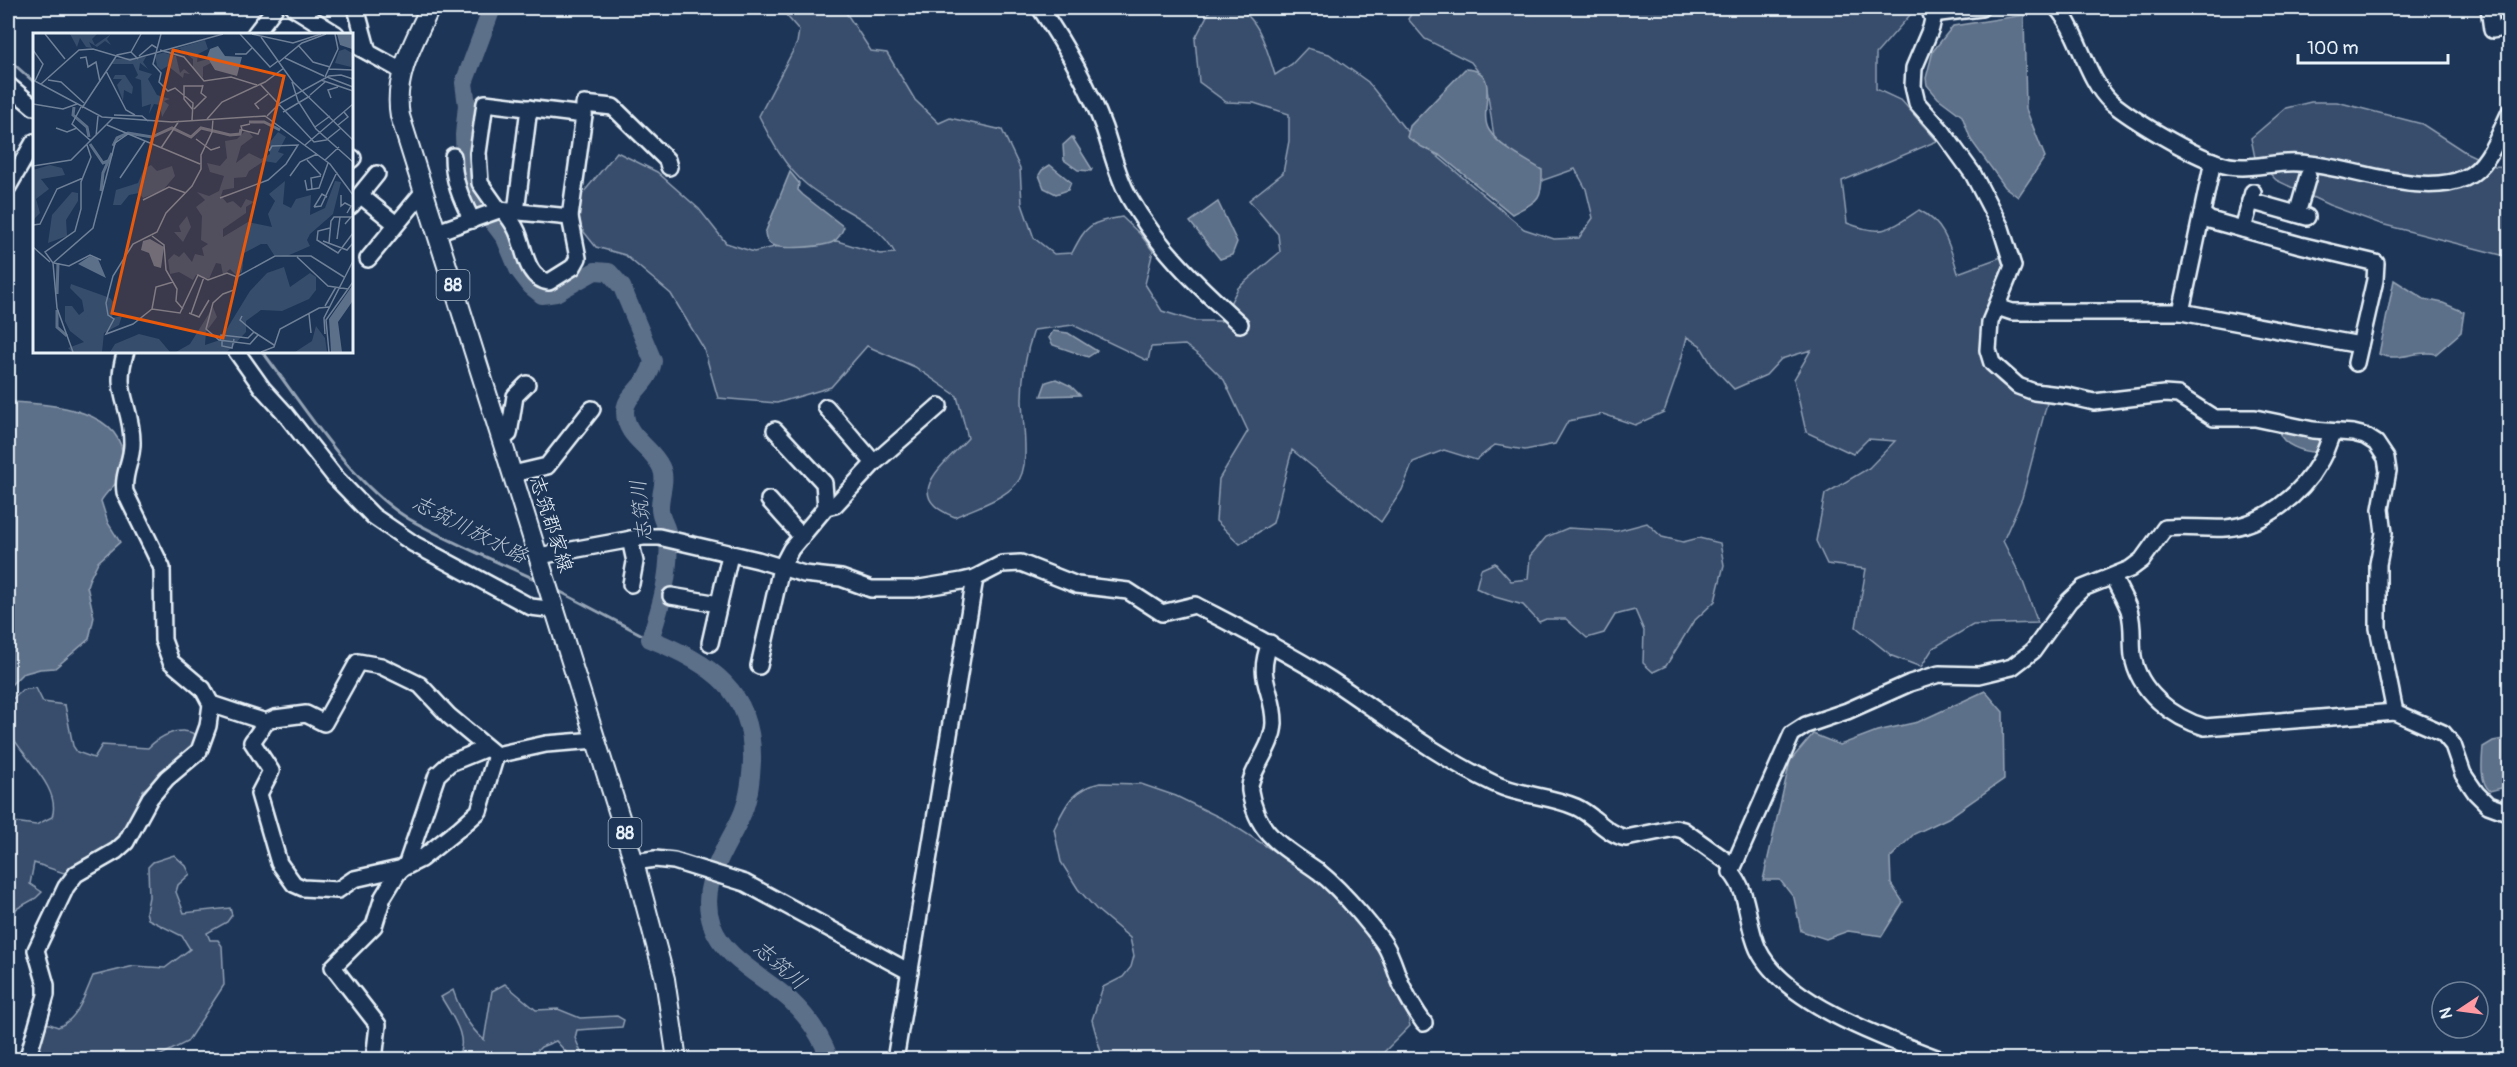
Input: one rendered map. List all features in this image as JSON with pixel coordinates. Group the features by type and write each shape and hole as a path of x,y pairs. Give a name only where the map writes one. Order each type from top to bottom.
{"main road":[{"name":"志筑郡家線","path":"430,8 402,72 398,97 400,116 634,862 665,979 677,1059"}],"street":[{"path":"256,33 274,8"},
{"path":"294,8 334,33"},
{"path":"356,8 368,52"},
{"path":"1040,8 1065,43 1103,127 1128,195 1149,230 1185,273 1240,324"},
{"path":"1981,8 1931,11 1931,28 1914,68 1917,104 1942,131 1972,174 2001,228 2013,267 1990,322 1988,333 1992,363 2018,386 2034,392 2094,402 2164,394 2178,395 2214,418 2256,418 2332,433 2353,433 2365,436 2376,443 2386,458 2388,482 2381,509 2384,533 2378,564 2376,593 2378,628 2395,712"},
{"path":"2057,8 2098,86 2109,100 2137,120 2198,156 2229,166 2252,167 2300,162 2421,184 2448,184 2467,177 2485,163 2510,112"},
{"path":"2489,8 2492,30 2510,27"},
{"path":"352,44 402,72"},
{"path":"8,85 33,106"},
{"path":"494,214 480,183 478,153 485,103 584,115"},
{"path":"453,156 453,172 460,197 494,214 520,238 528,266 544,282 549,282 573,267 578,258 570,218 584,104 613,107 667,160 669,167"},
{"path":"494,214 529,108"},
{"path":"8,187 33,144"},
{"path":"2181,312 2213,161"},
{"path":"377,174 356,200 396,224"},
{"path":"2243,229 2252,197 2302,216 2308,176"},
{"path":"368,259 424,191"},
{"path":"437,232 494,214 570,218"},
{"path":"2202,214 2210,220 2376,263 2375,280 2356,363"},
{"path":"1997,306 2012,312 2181,312 2360,345"},
{"path":"27,1059 46,995 46,986 36,950 66,887 81,869 116,851 126,842 150,798 167,778 199,751 208,726 211,704 203,689 183,674 168,656 163,640 162,568 125,492 123,482 132,441 120,384 126,352"},
{"path":"237,352 263,389 335,477 373,516 414,544 531,607 556,610"},
{"path":"502,438 509,434 515,396 527,384"},
{"path":"759,666 781,568 791,549 826,507 835,505 873,463 939,406"},
{"path":"826,407 873,463"},
{"path":"513,474 547,466 592,409"},
{"path":"775,430 824,483 826,507"},
{"path":"1942,1059 1898,1044 1847,1021 1781,981 1768,967 1758,949 1744,894 1740,883 1731,872 1732,865 1743,849 1792,734 1806,724 1847,711 1910,683 1939,674 1979,675 2012,667 2033,651 2069,601 2083,588 2130,569 2142,560 2165,528 2228,528 2252,522 2279,507 2302,487 2320,463 2332,433"},
{"path":"769,500 802,537"},
{"path":"541,560 630,539 659,537 758,560 804,574 832,576 866,588 914,589 975,578 994,567 1021,563 1077,585 1128,591 1162,613 1194,605 1270,643 1332,681 1417,741 1492,783 1516,792 1578,808 1618,836 1626,838 1675,828 1683,830 1732,865"},
{"path":"630,539 635,562 631,584"},
{"path":"710,643 730,555"},
{"path":"2113,577 2129,609 2134,632 2133,656 2139,676 2150,694 2174,713 2205,727 2395,712 2443,733 2453,745 2463,774 2476,793 2488,805 2510,813"},
{"path":"896,1059 975,578"},
{"path":"671,596 718,604"},
{"path":"1270,643 1263,673 1274,712 1274,732 1252,777 1250,787 1255,813 1264,830 1283,848 1327,879 1359,912 1385,945 1402,988 1424,1023"},
{"path":"358,662 381,666 420,685 449,716 491,751 479,811 421,859 403,868 354,879 338,890 303,888 294,884 279,863 260,794 271,771 252,742 266,722 275,718 306,714 324,723 358,662"},
{"path":"211,704 266,722"},
{"path":"374,1059 378,1025 333,967 374,926 383,897 407,863 422,825 437,775 450,763 491,751 596,740"},
{"path":"634,862 656,859 674,861 745,883 910,972"}],"shaded area":[{"path":"780,8 843,8 871,51 887,53 915,100 939,123 950,118 1002,130 1020,168 1022,204 1034,238 1054,254 1072,253 1090,226 1122,217 1140,234 1153,251 1145,284 1162,311 1194,321 1221,321 1238,288 1280,252 1278,234 1249,200 1283,173 1289,141 1289,114 1254,103 1226,102 1199,82 1195,39 1211,8 1235,8 1250,18 1261,36 1275,75 1292,64 1307,48 1329,54 1368,82 1404,128 1524,229 1554,239 1579,238 1593,218 1586,189 1575,169 1541,181 1519,164 1494,137 1486,82 1471,62 1425,39 1408,19 1415,8 1908,8 1911,14 1876,54 1876,89 1902,101 1937,141 1842,181 1847,223 1869,230 1885,229 1893,227 1919,210 1928,215 1941,229 1958,273 2004,256 2003,275 1982,327 1988,368 1994,377 2012,390 2047,403 2022,498 2003,541 2022,579 2038,623 1973,625 1933,648 1921,667 1892,656 1856,627 1866,569 1827,564 1816,541 1825,494 1869,468 1895,441 1868,439 1853,454 1806,432 1794,379 1811,350 1781,359 1766,375 1734,389 1713,367 1700,345 1687,337 1664,412 1635,425 1603,414 1568,421 1555,444 1525,450 1495,445 1476,460 1444,450 1413,462 1402,490 1381,522 1292,450 1273,523 1240,544 1216,521 1219,479 1248,431 1224,380 1185,345 1151,347 1148,361 1073,325 1034,330 1023,381 1025,456 1021,476 1016,484 1003,495 955,517 938,509 930,500 928,490 931,480 968,438 957,396 915,367 867,346 831,387 777,403 718,398 704,349 671,294 625,255 596,247 580,227 578,199 617,152 657,172 699,209 726,243 754,252 795,242 837,241 880,254 895,253 878,231 818,193 799,178 779,153 759,116 797,43 799,30"},
{"path":"2024,15 2026,109 2045,157 2018,197 2005,187 1971,140 1962,116 1938,98 1927,85 1926,78 1933,51 1953,26"},
{"path":"1465,69 1477,71 1484,76 1487,84 1486,122 1489,130 1513,153 1542,170 1540,194 1537,199 1512,214 1441,156 1407,137 1410,126"},
{"path":"2311,102 2337,102 2422,124 2465,152 2495,166 2509,167 2509,257 2381,224 2329,205 2276,180 2255,158 2251,138 2286,108"},
{"path":"1072,137 1092,169 1091,171 1078,170 1064,160 1063,145"},
{"path":"1050,165 1071,182 1068,190 1056,194 1044,188 1039,175"},
{"path":"790,172 799,183 798,190 844,227 833,242 793,248 777,247 767,240 765,233"},
{"path":"1218,202 1237,242 1232,255 1220,259 1190,222"},
{"path":"2394,280 2424,299 2443,303 2464,312 2461,332 2436,354 2422,353 2393,357 2379,354"},
{"path":"1053,331 1068,333 1097,351 1088,357 1053,345 1049,338"},
{"path":"1056,379 1071,386 1080,395 1041,396 1046,382"},
{"path":"8,402 63,408 100,421 113,432 121,447 123,467 120,478 101,501 108,523 120,542 98,562 87,586 94,617 89,639 55,668 22,674 8,688"},
{"path":"2279,432 2325,433 2320,448 2316,452 2294,447 2284,441"},
{"path":"1647,523 1662,537 1683,542 1699,538 1720,543 1724,565 1715,601 1693,622 1666,666 1653,672 1643,663 1644,631 1635,610 1615,615 1604,633 1587,638 1566,619 1546,619 1539,622 1523,605 1495,597 1476,588 1481,569 1495,563 1511,581 1528,579 1530,556 1546,537 1568,528 1617,531"},
{"path":"36,688 43,702 65,705 73,746 77,752 94,758 102,745 148,748 164,736 182,731 195,734 197,742 195,749 143,790 121,839 64,873 34,863 30,884 42,892 16,909 8,941 8,823 36,825 52,817 54,806 46,784 15,741 7,725 8,703 22,690"},
{"path":"1985,691 2003,712 2004,779 1948,818 1914,834 1890,858 1891,884 1903,902 1882,936 1848,931 1826,939 1801,931 1794,898 1780,880 1763,880 1790,761 1813,734 1840,745 1877,731 1918,722"},
{"path":"2509,738 2509,786 2490,791 2483,777 2483,747 2493,741"},
{"path":"1100,783 1141,784 1176,796 1225,820 1294,864 1348,906 1372,928 1402,987 1410,1026 1377,1059 1108,1059 1102,1056 1092,1020 1103,987 1123,977 1131,967 1134,956 1130,938 1096,909 1078,889 1061,862 1054,829 1062,812 1076,794"},
{"path":"174,855 186,866 190,874 178,885 176,892 184,913 230,908 232,915 227,922 207,933 210,940 218,940 222,946 224,985 187,1042 155,1059 30,1060 44,1022 58,1027 71,1019 80,1006 93,976 134,966 165,968 190,949 182,936 148,919 146,912 149,897 148,867 153,862"},
{"path":"505,984 536,1010 558,1009 580,1018 617,1016 624,1020 622,1027 577,1030 575,1038 584,1059 569,1059 556,1041 541,1047 529,1059 455,1059 460,1052 461,1036 441,997 453,990 465,1017 484,1040 492,991"}],"waterway":[{"name":"志筑川","path":"492,8 464,83 467,105 464,135 466,186 505,238 518,269 531,286 542,295 556,293 595,271 609,272 622,287 653,361 651,370 629,399 625,411 629,428 657,459 663,472 660,511 668,533 667,576 650,639 692,658 724,683 736,698 745,716 751,737 752,768 746,805 710,882 708,896 712,925 718,937 735,958 790,1000 802,1013 818,1035 830,1060"},
{"name":"志筑川放水路","path":"8,59 33,81"},
{"name":"志筑川放水路","path":"263,352 329,442 367,486 388,504 409,519 439,535 537,580"},
{"name":"志筑川放水路","path":"557,590 650,639"}]}
